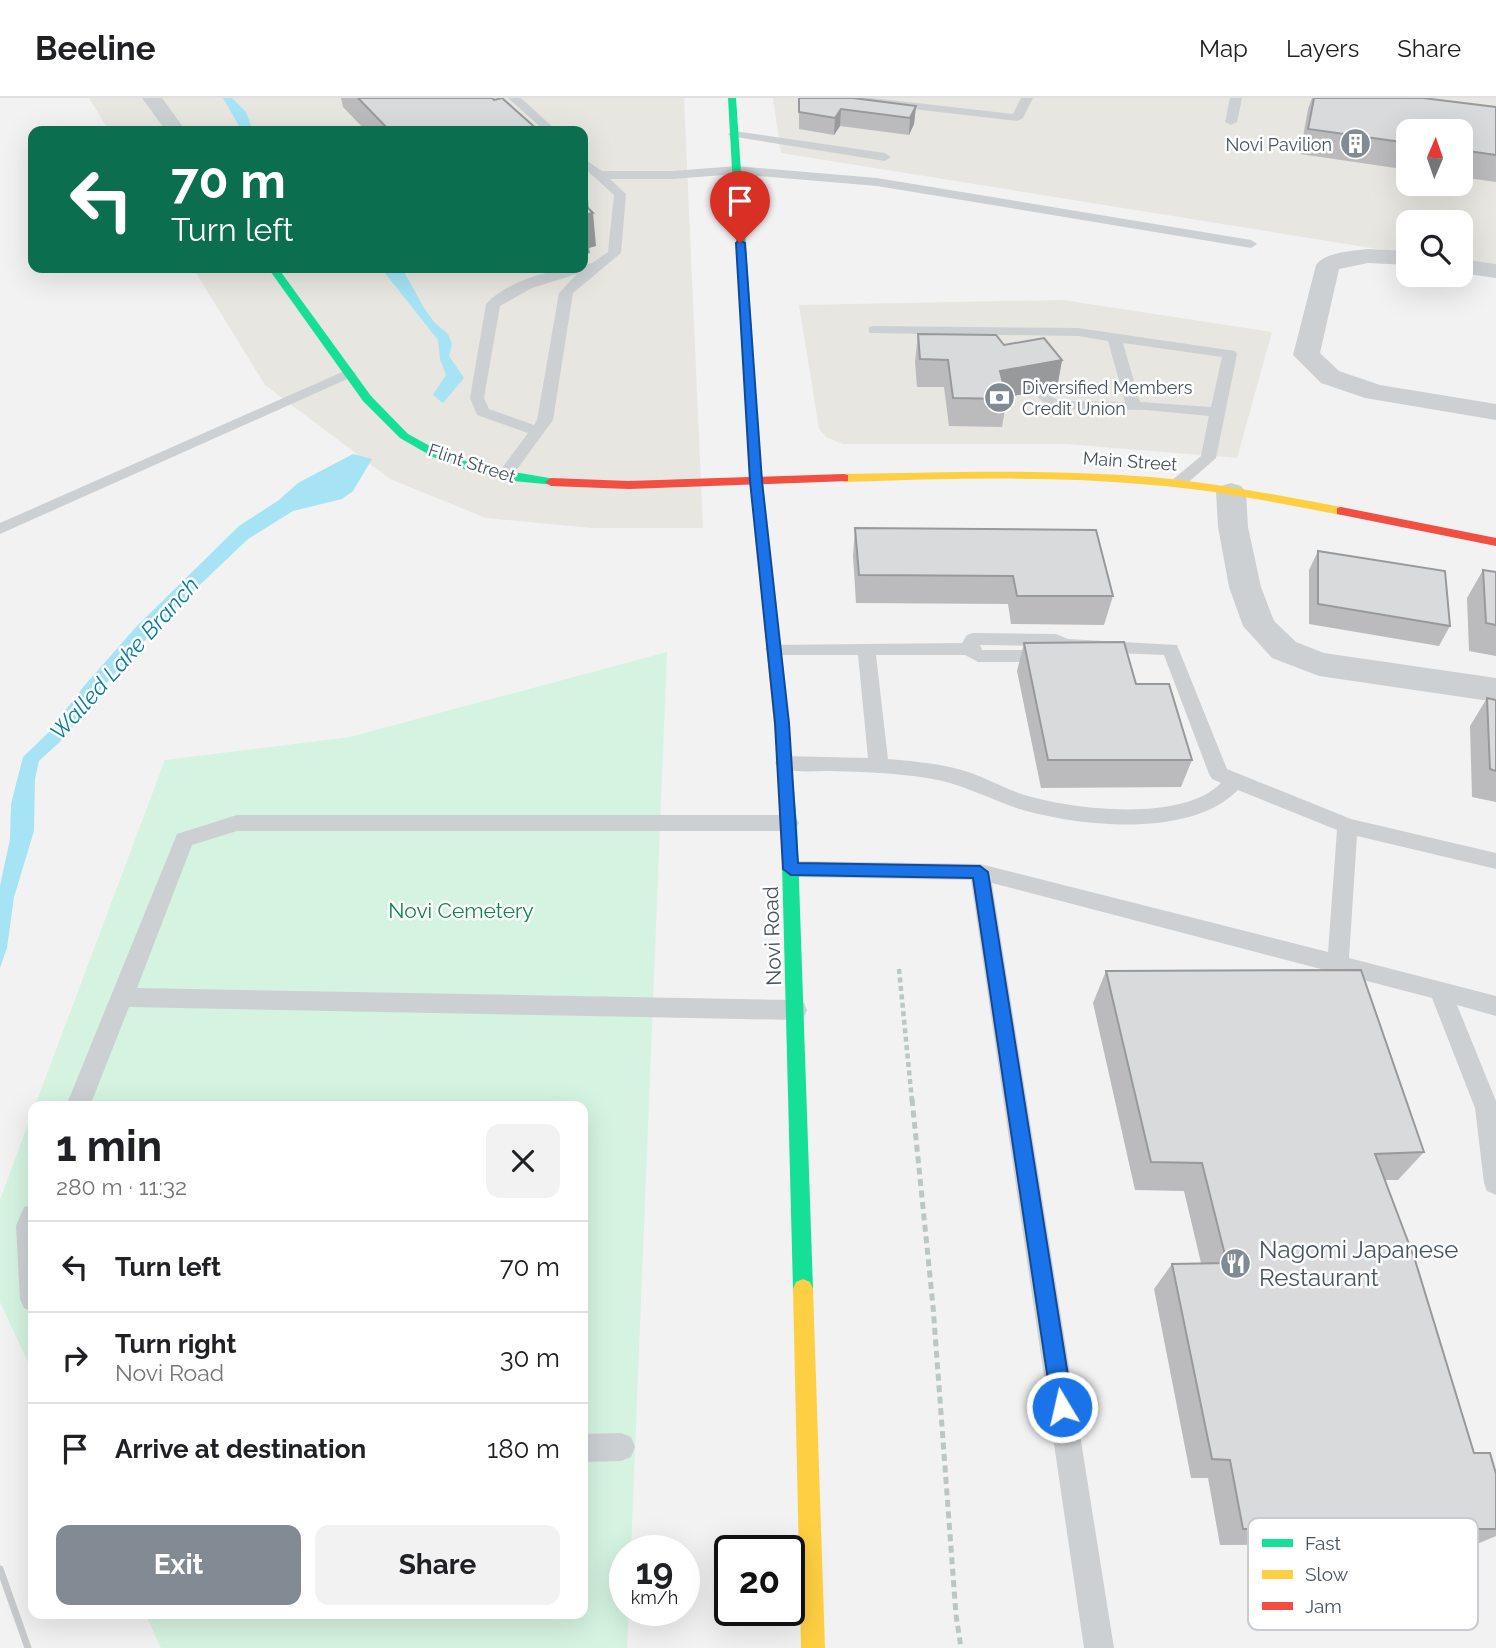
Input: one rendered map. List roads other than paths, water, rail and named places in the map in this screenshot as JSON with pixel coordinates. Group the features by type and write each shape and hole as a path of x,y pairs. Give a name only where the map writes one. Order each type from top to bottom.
{"main road":[{"name":"Novi Road","path":"732,98 756,481 789,823 813,1648"},
{"name":"Flint Street","path":"277,273 386,422 402,435 448,458 530,482 601,487 756,481"},
{"name":"Main Street","path":"756,481 1052,476 1177,484 1496,542"}],"street":[{"path":"152,98 172,126"},
{"path":"1396,256 1385,254 1350,257 1328,265 1306,355 1330,377 1375,392 1496,412"},
{"path":"1473,268 1496,271"},
{"path":"1231,492 1233,527 1245,587 1259,626 1284,650 1319,664 1496,690"}],"lane":[{"path":"514,98 545,126"},
{"path":"843,98 1017,118 1027,98"},
{"path":"1231,122 1236,98"},
{"path":"734,134 885,156"},
{"path":"504,476 545,420 566,293 574,283 603,264 614,253 620,194 588,166"},
{"path":"598,175 673,175 736,170 877,182 1251,244"},
{"path":"588,268 603,264"},
{"path":"537,430 482,412 477,398 493,304 512,290 526,284 568,273"},
{"path":"874,330 1005,337 1078,332 1230,354 1208,458 1177,484"},
{"path":"1114,337 1135,406"},
{"path":"0,529 348,373"},
{"path":"1038,391 1055,405 1135,406 1219,412"},
{"path":"774,649 968,649 978,656 1057,656 1064,645 1171,649 1219,774 1347,826 1496,861"},
{"path":"866,649 879,765"},
{"path":"785,763 879,765 953,775 1026,803 1087,813 1142,816 1185,811 1216,800 1236,780"},
{"path":"80,1101 184,840 237,823 789,823"},
{"path":"1338,964 1347,826"},
{"path":"791,869 980,872 1496,1006"},
{"path":"980,872 1099,1648"},
{"path":"1440,991 1487,1108 1496,1183"},
{"path":"122,997 796,1010"},
{"path":"588,1448 621,1447"}],"water":[{"path":"223,98 232,98 246,112 251,126 239,126"},
{"path":"385,273 405,273 424,308 434,322 448,334 452,344 449,356 464,378 443,403 433,395 446,375 440,359 438,340"},
{"name":"Walled Lake Branch","path":"353,454 372,459 353,491 342,499 293,511 248,539 166,617 101,689 65,737 39,761 35,779 34,831 14,897 7,948 0,968 0,886 10,839 11,804 23,757 49,732 84,686 136,627 239,526 279,500 298,483"}],"railway":[{"path":"0,1569 28,1648"}],"place":[{"name":"Novi Pavilion","path":"1355,144"},
{"name":"Diversified Members Credit Union","path":"999,397"},
{"name":"Nagomi Japanese Restaurant","path":"1236,1263"}],"park label":[{"name":"Novi Cemetery","path":"461,910"}]}
